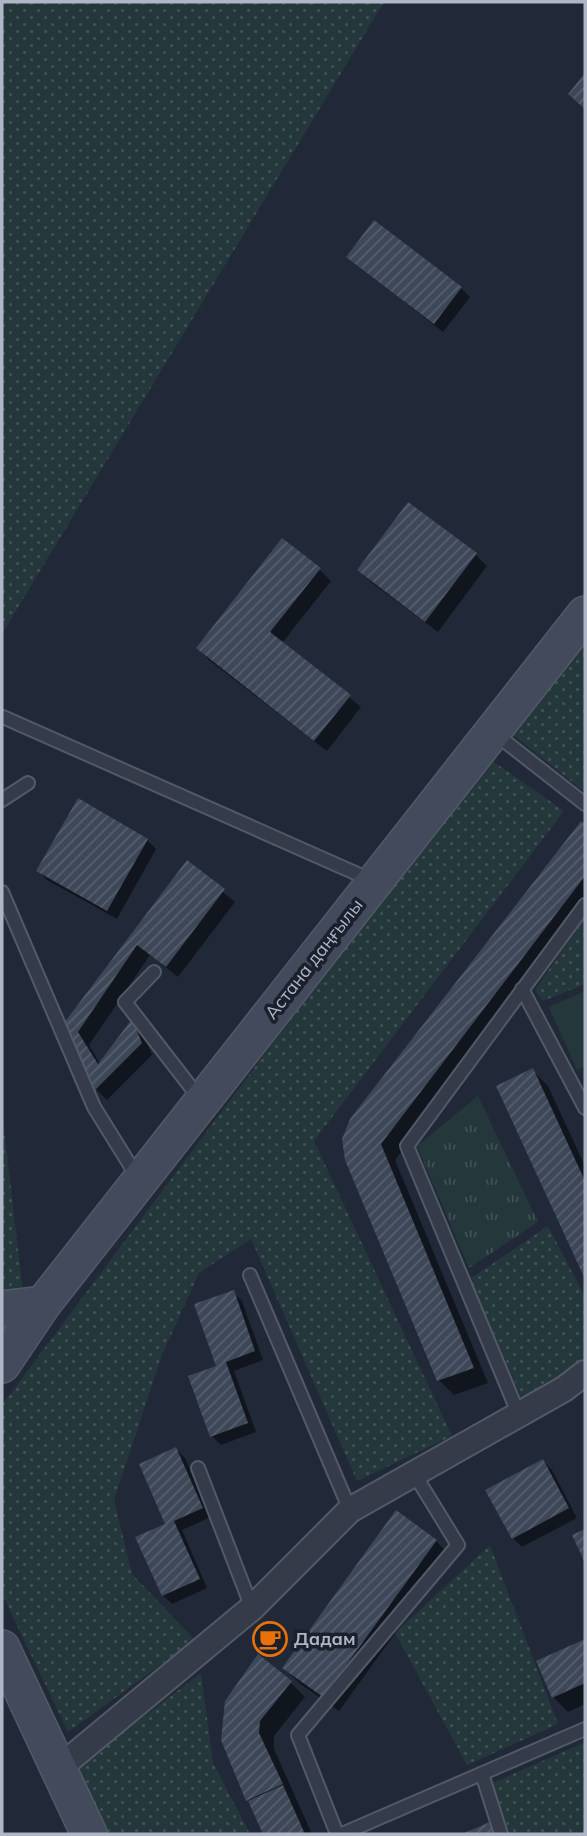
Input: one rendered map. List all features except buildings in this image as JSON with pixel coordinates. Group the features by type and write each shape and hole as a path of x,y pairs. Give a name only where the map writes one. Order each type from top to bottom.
{"street":[{"name":"Астана даңғылы","path":"2,1365 43,1304 585,614"},
{"path":"2,1309 43,1304"},
{"path":"59,1768 252,1608 350,1510 585,1375"},
{"path":"2,1648 89,1834"}],"lane":[{"path":"3,717 375,882"},
{"path":"493,732 585,804"},
{"path":"2,800 28,783"},
{"path":"2,892 94,1107 139,1182"},
{"path":"519,1415 407,1146 585,905"},
{"path":"154,972 125,1002 202,1102"},
{"path":"522,989 585,1108"},
{"path":"250,1275 350,1510"},
{"path":"198,1468 252,1608"},
{"path":"415,1475 458,1545 298,1735 340,1834 585,1729"},
{"path":"482,1774 501,1834"}],"green space":[{"path":"2,2 384,2 2,634"},
{"path":"585,632 585,792 508,731"},
{"path":"487,757 564,811 314,1141 452,1436 357,1481 251,1239 199,1273 162,1355 114,1500 132,1574 195,1640 68,1732 2,1594 2,1405"},
{"path":"585,918 585,984 543,1001 535,990"},
{"path":"585,991 585,1066 577,1070 549,1007"},
{"path":"478,1096 538,1222 469,1268 417,1146"},
{"path":"2,1111 23,1293 2,1297"},
{"path":"548,1226 585,1297 585,1362 523,1401 470,1279"},
{"path":"490,1545 558,1724 467,1765 395,1633"},
{"path":"201,1673 213,1763 250,1834 102,1834 73,1770"},
{"path":"585,1742 585,1834 510,1834 493,1783"}],"place":[{"name":"Дадам","path":"270,1639"}]}
